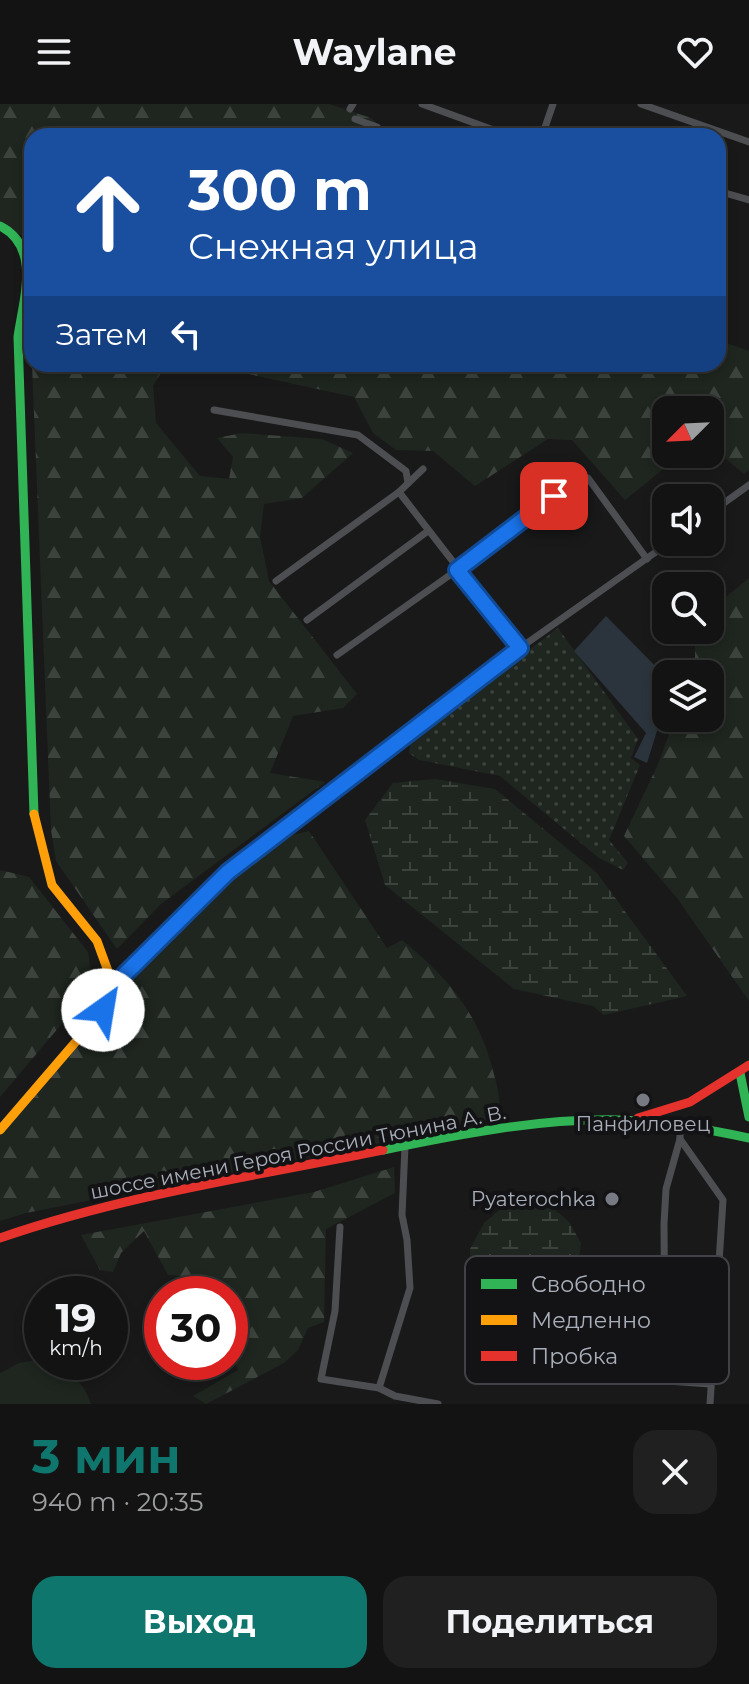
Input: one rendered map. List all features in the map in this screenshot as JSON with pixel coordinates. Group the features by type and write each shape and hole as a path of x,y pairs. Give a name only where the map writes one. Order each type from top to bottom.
{"street":[{"path":"422,104 488,128"},
{"path":"545,128 553,104"},
{"path":"641,104 709,128"},
{"path":"355,119 378,128"},
{"path":"726,134 749,142"},
{"path":"726,193 749,200"},
{"path":"0,226 10,229 24,251"},
{"path":"24,275 18,337 34,821 52,885 97,941 108,971 103,1010"},
{"path":"214,410 358,435 406,471 408,483"},
{"path":"276,581 399,492 423,469"},
{"path":"337,655 457,570 579,477 588,478 647,559"},
{"path":"724,503 749,485"},
{"path":"399,492 520,648"},
{"path":"307,620 428,531"},
{"path":"0,1130 103,1010 125,974 228,872 520,648 652,555"},
{"path":"627,1121 690,1102 749,1065"},
{"path":"740,1073 749,1117"},
{"name":"шоссе имени Героя России Тюнина А. В.","path":"0,1238 64,1217 149,1197 405,1146 568,1122 627,1121 680,1125 749,1138"},
{"path":"664,1256 666,1189 680,1139 680,1125"},
{"path":"680,1139 723,1200 719,1256"},
{"path":"379,1388 410,1288 402,1215 405,1146"},
{"path":"340,1227 335,1311 321,1379 379,1388 395,1396 438,1404"},
{"path":"710,1384 710,1404"}],"green space":[{"path":"0,104 329,104 371,118 383,128 24,128 24,237 0,225"},
{"path":"726,343 749,351 749,470 744,474 724,457 724,396 652,396 652,468 665,468 625,500 572,440 548,439 475,486 433,451 396,450 373,433 354,397 240,372 726,372"},
{"path":"32,372 161,372 153,386 156,423 200,476 229,479 233,457 217,438 242,433 322,439 353,453 302,498 264,504 260,537 269,581 357,694 343,708 293,716 270,773 325,782 161,904 117,949 56,861 51,830"},
{"path":"749,578 749,1001 677,898 624,836 670,732 724,732 724,660 694,660 695,644 724,644 724,599"},
{"path":"558,628 638,739 631,758 640,765 609,840 628,863 623,870 599,858 500,776 419,760 409,753 411,738"},
{"path":"435,779 495,789 597,873 687,996 604,1015 593,1006 514,989 385,885 365,820 393,783"},
{"path":"309,831 387,948 402,940 434,968 470,1014 487,1050 498,1092 499,1114 477,1124 26,1213 0,1221 0,1133 131,966 171,916 211,881 226,879 283,837"},
{"path":"0,870 29,877 88,952 93,987 0,1097"},
{"path":"394,1167 395,1193 326,1229 324,1322 308,1328 298,1350 284,1363 206,1404 193,1396 221,1380 248,1380 248,1276 168,1275 144,1231 121,1253 113,1272 100,1270 81,1235 314,1192"},
{"path":"530,1197 552,1207 569,1222 581,1243 579,1256 470,1256 470,1249 484,1223 518,1199"},
{"path":"24,1362 24,1380 76,1380 91,1404 0,1404 0,1373"}],"shaded area":[{"path":"606,616 652,663 652,732 657,732 647,763 634,757 646,733 574,651"}],"traffic: fast":[{"path":"0,226 13,235 24,258"},
{"path":"24,302 18,337 34,814"},
{"path":"740,1073 749,1117"},
{"path":"383,1150 501,1128 591,1120 669,1124 749,1138"}],"traffic: slow":[{"path":"0,1130 103,1010 108,971 97,941 52,885 34,814"}],"traffic: jam":[{"path":"638,1118 690,1102 749,1065"},
{"path":"0,1238 142,1198 383,1150"}],"place":[{"name":"Панфиловец","path":"643,1100"},
{"name":"Pyaterochka","path":"612,1199"}],"route":[{"path":"103,1010 125,974 228,872 520,648 457,570 554,496"}]}
